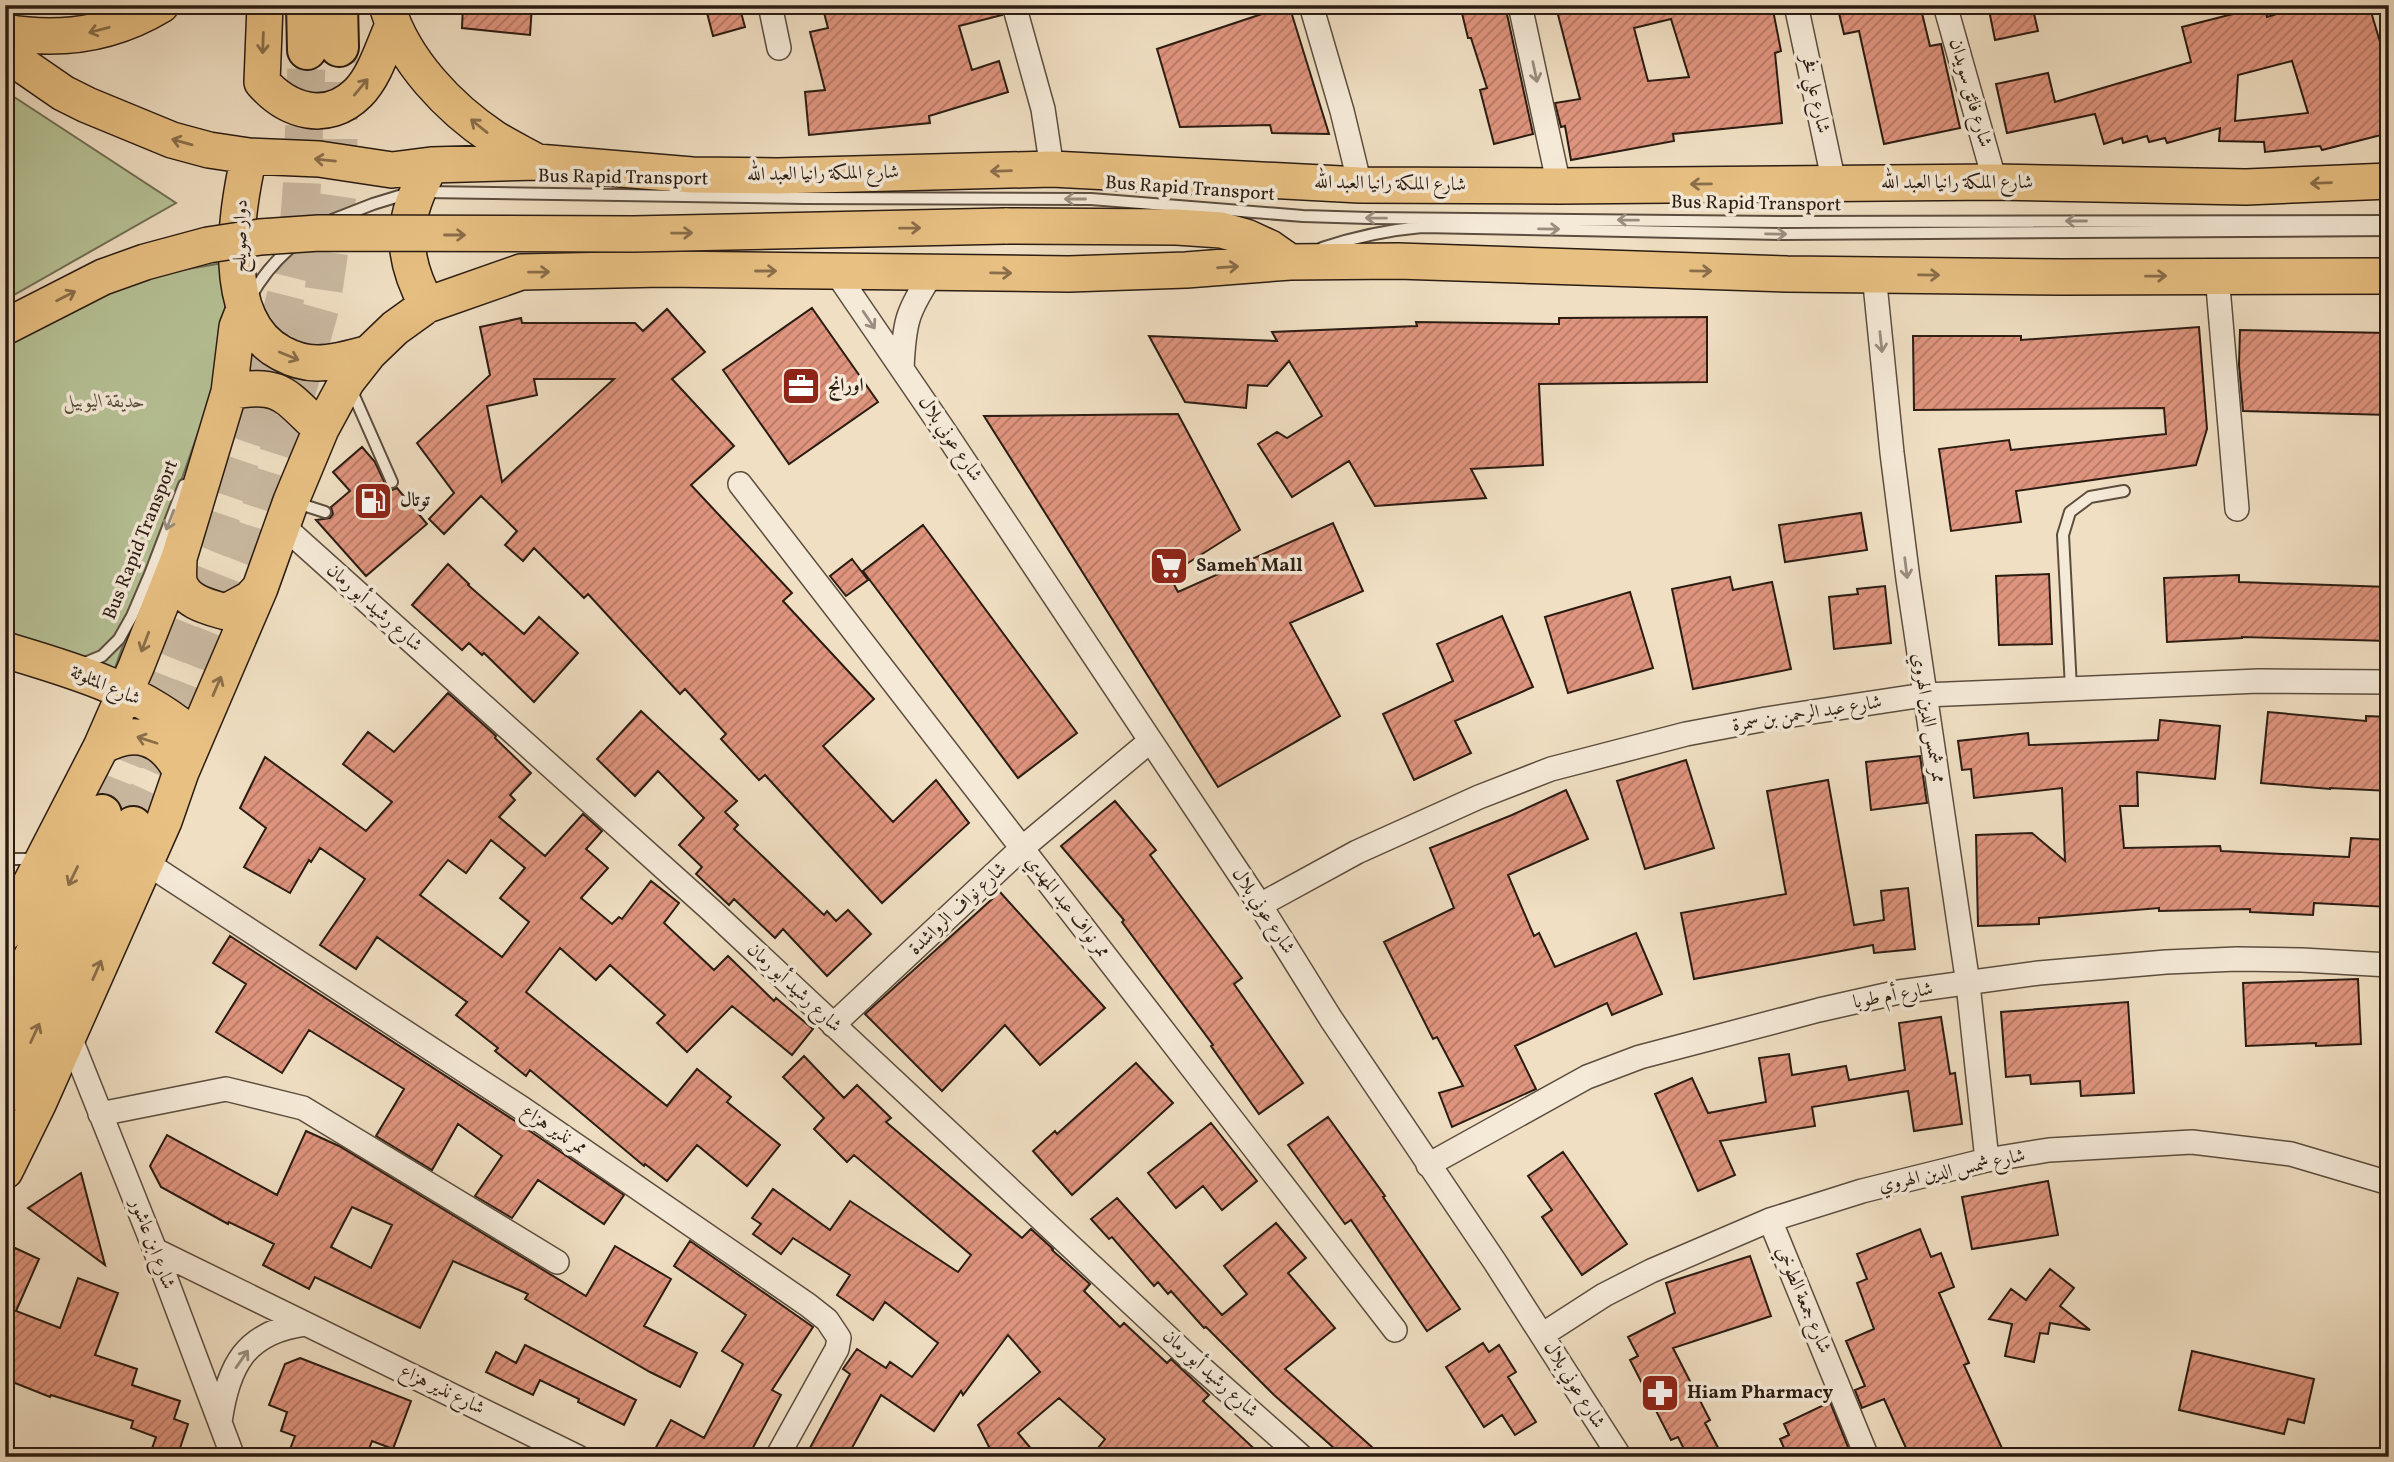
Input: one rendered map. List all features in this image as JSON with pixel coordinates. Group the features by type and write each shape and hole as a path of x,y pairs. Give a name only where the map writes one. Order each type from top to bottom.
{"highway":[{"path":"306,5 323,48 338,5"},
{"path":"5,1015 118,820 5,1094"}],"main road":[{"path":"5,32 36,37 80,35 128,23 162,5"},
{"path":"265,5 262,82 274,96 289,106 307,111 325,110 343,104 358,94 369,79 390,15"},
{"path":"390,15 417,64 455,107 494,138 537,162"},
{"path":"5,53 63,93 87,106 172,139 209,150 249,156 319,159 413,176 407,250 418,288 427,305"},
{"name":"دوار صويلح","path":"249,156 240,200 237,251 244,309 254,331 271,348 292,359 316,363 369,354"},
{"name":"شارع الملكة رانيا العبد الله","path":"413,176 537,162 692,175 777,176 1052,169 1360,185 1995,182 2246,187 2389,181"},
{"path":"5,327 103,277 145,261 208,245 260,237 319,233 634,234 1005,226 1177,228 1221,230 1246,237 1270,248 1290,262"},
{"path":"5,1171 39,1102 163,821 195,738 260,588 321,429 347,381 369,354 395,328 427,305 521,272 663,269 1069,274 1186,270 1290,262 1398,261 1787,274 2389,276"},
{"path":"5,933 101,747 116,697 136,667 179,558 229,392 237,327 244,309"},
{"path":"229,392 264,388 276,390 321,429"},
{"path":"179,558 179,583 188,597 207,607 226,611 250,599 260,588"},
{"name":"شارع المثلوثة","path":"5,650 57,666 116,697 177,721 195,738"},
{"path":"101,747 127,736 154,741 166,748 181,772"}],"street":[{"path":"771,5 779,48"},
{"path":"1014,5 1043,109 1052,169"},
{"path":"1311,5 1360,185"},
{"path":"1520,5 1559,186"},
{"name":"شارع علي فخر","path":"1796,5 1833,183"},
{"name":"شارع فائق سويدان","path":"1945,5 1995,182"},
{"name":"شارع عوني بلال","path":"835,271 1260,905 1331,1019 1495,1262 1620,1457"},
{"path":"902,369 905,325 914,302 933,272"},
{"name":"ممر شمس الدين الهروي","path":"1874,274 1892,453 1924,695 1968,984 1987,1160"},
{"path":"2217,275 2237,509"},
{"name":"ممر نواف عبد المهدي","path":"740,484 1395,1330"},
{"name":"شارع رشيد أبو رمان","path":"287,513 1189,1357 1301,1457"},
{"name":"شارع عبد الرحمن بن سمرة","path":"1260,905 1357,852 1418,823 1551,769 1686,734 1924,695 2259,681 2389,682"},
{"name":"شارع نواف الرواشدة","path":"834,1025 1021,849 1149,742"},
{"name":"ممر نذير هزاع","path":"145,862 523,1109 827,1320 838,1338 837,1349 777,1457"},
{"name":"شارع أم طوبا","path":"1428,1165 1587,1077 1640,1057 1899,992 2039,974 2166,962 2237,959 2389,965"},
{"name":"شارع ابن عاشور","path":"68,1032 155,1250 233,1457"},
{"path":"100,1114 226,1089 303,1108 557,1262"},
{"name":"شارع شمس الدين الهروي","path":"1542,1335 1604,1295 1651,1271 1770,1220 1862,1191 1987,1160 2049,1150 2192,1142 2291,1154 2389,1183"},
{"name":"شارع جمعة الطوخي","path":"1770,1220 1867,1457"},
{"name":"شارع نذير هزاع","path":"155,1250 578,1457"},
{"path":"220,1422 229,1378 253,1344 281,1327 305,1324"}],"lane":[{"name":"Bus Rapid Transport","path":"244,309 262,276 279,257 311,232 413,176 1091,199 1303,216 1369,218 1783,222 2389,221"},
{"name":"Bus Rapid Transport","path":"1290,262 1354,237 1422,227 1784,234 2389,230"},
{"path":"347,381 392,482"},
{"path":"204,432 229,392"},
{"name":"Bus Rapid Transport","path":"57,666 69,667 92,662 119,639 146,584 186,478"},
{"path":"2071,688 2063,535 2070,512 2090,497 2124,491"},
{"path":"287,513 325,512"},
{"path":"5,859 42,859"}],"green space":[{"path":"5,91 176,203 5,300"},
{"name":"حديقة اليوبيل","path":"223,263 228,348 115,668 92,688 5,655 5,344 48,318 158,274"}],"building":[{"path":"463,5 532,5 530,35 462,28"},
{"path":"705,5 739,5 745,27 713,36"},
{"path":"822,5 1000,5 1002,15 959,26 972,70 999,61 1008,92 929,116 930,123 809,135 805,92 825,90 810,32 828,28"},
{"path":"1289,5 1329,134 1272,133 1270,125 1180,127 1157,49"},
{"path":"1460,5 1505,5 1533,134 1494,144 1480,90 1487,88 1471,38 1468,38"},
{"path":"1579,5 1772,5 1781,51 1775,53 1782,123 1673,134 1674,141 1571,160 1565,126 1561,127 1555,103 1580,99 1557,11","holes":["1671,19 1689,77 1648,81 1634,28"]},
{"path":"1837,5 1920,5 1930,46 1941,44 1960,128 1884,144 1859,31 1844,34"},
{"path":"1988,5 2032,5 2038,31 1995,40"},
{"path":"2305,5 2369,5 2386,62 2380,64 2389,95 2389,133 2322,150 2320,146 2265,152 2264,142 2219,141 2220,128 2167,143 2165,138 2149,142 2147,136 2123,143 2122,138 2104,144 2095,114 2007,133 1996,84 2048,73 2055,102 2191,62 2182,27 2264,6 2267,17","holes":["2292,61 2308,113 2235,121 2238,75"]},
{"name":"اورانج","path":"812,308 878,402 789,464 723,370"},
{"path":"667,309 705,352 672,379 734,446 691,485 792,593 783,601 874,699 823,746 893,822 936,780 969,823 882,903 765,775 759,780 721,739 726,734 685,689 680,694 588,594 584,598 534,548 523,561 505,545 517,531 481,496 444,534 429,519 454,493 417,443 490,375 480,327 521,318 522,323 635,323 643,331","holes":["534,379 614,379 502,482 487,406 537,395"]},
{"path":"1707,317 1707,382 1539,384 1543,465 1471,469 1486,498 1375,506 1349,461 1292,497 1258,444 1277,432 1287,438 1322,416 1289,361 1267,386 1248,385 1246,408 1185,402 1149,336 1277,341 1272,332 1417,326 1416,322 1559,324 1559,318"},
{"path":"2199,327 2207,429 2196,465 2016,491 2021,522 1951,531 1939,449 2009,440 2011,450 2166,434 2164,408 1914,410 1913,336 2021,336 2021,340"},
{"path":"2240,330 2389,333 2389,415 2243,411 2239,365"},
{"name":"Sameh Mall","path":"1178,414 1240,530 1169,575 1178,592 1333,523 1363,591 1290,623 1340,716 1218,787 984,416"},
{"name":"توتال","path":"362,447 375,462 387,488 397,488 427,524 366,576 316,520 330,518 333,514 331,507 350,491 333,472"},
{"path":"1861,513 1867,550 1785,562 1779,525"},
{"path":"923,525 1077,733 1018,778 863,571"},
{"path":"852,559 868,580 846,596 830,576"},
{"path":"448,564 524,634 539,617 578,653 534,702 484,653 482,655 469,643 462,650 412,605"},
{"path":"2049,574 2052,644 1999,645 1996,576"},
{"path":"2239,575 2239,582 2389,587 2389,641 2242,637 2167,642 2164,578"},
{"path":"1730,577 1733,590 1772,582 1791,669 1693,689 1672,589"},
{"path":"1885,586 1891,643 1834,649 1829,597 1858,594 1857,589"},
{"path":"1630,592 1653,668 1568,693 1545,617"},
{"path":"1502,616 1533,687 1455,721 1471,753 1414,780 1383,714 1453,681 1437,644"},
{"path":"448,693 496,736 495,738 531,773 510,795 515,800 499,817 545,856 583,814 602,831 586,849 608,868 581,898 612,924 619,917 622,919 651,881 679,903 664,923 714,970 728,956 774,1001 776,998 813,1029 792,1055 732,1006 687,1052 657,1023 665,1015 610,965 596,980 560,948 526,992 667,1106 697,1069 731,1097 727,1102 780,1145 747,1186 697,1145 667,1181 645,1164 644,1166 530,1070 526,1076 495,1051 498,1048 456,1015 467,1002 377,937 356,969 320,945 365,879 320,848 311,862 309,860 290,893 244,867 266,828 240,808 265,757 366,831 392,802 343,764 368,732 394,752","holes":["491,840 525,868 500,898 529,922 502,957 420,895 448,860 466,873"]},
{"path":"641,711 737,801 725,812 738,825 734,829 824,915 827,911 836,921 848,910 871,934 827,976 783,929 775,938 734,899 729,905 696,874 702,867 679,845 704,818 658,771 635,796 597,759"},
{"path":"2268,712 2366,721 2366,716 2389,717 2389,791 2261,783"},
{"path":"2160,720 2220,726 2215,779 2137,772 2138,806 2120,806 2124,848 2220,846 2221,851 2349,857 2351,838 2389,840 2389,907 2314,903 2313,915 2250,912 2250,909 2159,911 2159,908 2039,918 2039,924 1978,926 1976,835 2032,833 2065,861 2062,788 1974,798 1971,769 1962,770 1958,741 2028,733 2029,745 2158,740"},
{"path":"1920,756 1927,803 1871,810 1866,762"},
{"path":"1686,760 1714,848 1645,869 1617,781"},
{"path":"1828,780 1854,925 1884,920 1881,891 1908,888 1915,949 1874,953 1873,945 1694,979 1681,913 1786,894 1767,791"},
{"path":"1566,790 1588,839 1508,875 1534,936 1539,933 1555,967 1636,933 1662,994 1612,1015 1607,1003 1515,1046 1536,1089 1452,1127 1439,1093 1463,1086 1437,1037 1433,1039 1384,942 1454,908 1430,848"},
{"path":"1115,801 1156,850 1150,855 1242,978 1234,984 1303,1083 1259,1114 1211,1046 1213,1045 1122,922 1124,920 1061,846"},
{"path":"1000,892 1105,1008 1040,1065 1005,1025 942,1091 865,1014"},
{"path":"230,936 624,1195 604,1224 538,1180 512,1218 475,1196 502,1156 458,1124 432,1170 376,1136 404,1089 309,1030 282,1073 216,1032 246,984 213,963"},
{"path":"2358,979 2361,1044 2246,1046 2243,983"},
{"path":"2128,1002 2134,1093 2081,1096 2080,1081 2031,1084 2030,1075 2006,1077 2001,1012"},
{"path":"1941,1017 1950,1074 1955,1073 1962,1124 1914,1131 1908,1091 1812,1107 1815,1126 1720,1141 1735,1175 1698,1191 1655,1094 1692,1078 1708,1113 1766,1102 1759,1058 1789,1054 1792,1075 1846,1066 1849,1080 1905,1070 1899,1023"},
{"path":"804,1056 844,1098 857,1085 891,1118 886,1122 1022,1238 1031,1229 1090,1284 1084,1291 1120,1327 1124,1323 1167,1363 1171,1359 1209,1395 1203,1401 1263,1457 1091,1457 1105,1439 1059,1398 1018,1433 1038,1457 999,1457 989,1447 978,1425 1040,1372 1008,1335 963,1395 961,1391 934,1431 881,1395 847,1457 805,1457 850,1374 843,1369 857,1349 886,1368 890,1362 912,1377 938,1343 885,1302 873,1320 837,1295 850,1275 793,1238 781,1254 753,1234 761,1224 752,1218 773,1189 830,1230 850,1201 958,1272 971,1255 854,1155 847,1162 814,1129 824,1118 783,1077"},
{"path":"1136,1063 1173,1103 1072,1195 1033,1151 1055,1131 1057,1134"},
{"path":"1328,1117 1385,1196 1383,1197 1460,1309 1427,1331 1351,1220 1345,1224 1288,1145"},
{"path":"1211,1123 1257,1181 1222,1210 1203,1186 1176,1208 1148,1173"},
{"path":"306,1131 339,1146 586,1296 615,1246 671,1279 644,1326 697,1353 680,1387 525,1299 528,1294 453,1261 420,1328 315,1277 309,1289 263,1265 274,1244 229,1222 228,1224 161,1187 150,1166 167,1135 277,1195","holes":["352,1207 392,1225 371,1268 331,1247"]},
{"path":"1563,1152 1627,1244 1582,1275 1542,1217 1552,1210 1528,1176"},
{"path":"81,1173 105,1265 28,1208"},
{"path":"2048,1181 2058,1235 1972,1249 1962,1197"},
{"path":"1117,1198 1222,1315 1247,1294 1224,1266 1276,1223 1306,1258 1288,1273 1335,1328 1285,1369 1383,1457 1344,1457 1204,1328 1171,1291 1168,1294 1158,1282 1154,1286 1112,1237 1109,1239 1091,1219"},
{"path":"1920,1229 1931,1257 1941,1253 1954,1287 1939,1293 1969,1363 1964,1365 2006,1457 1910,1457 1884,1399 1862,1408 1855,1390 1865,1386 1846,1341 1874,1329 1857,1283 1867,1279 1857,1254"},
{"path":"690,1241 813,1327 772,1390 781,1395 748,1457 670,1457 655,1449 671,1420 704,1438 743,1364 722,1351 746,1315 674,1266"},
{"path":"15,1248 39,1259 16,1311 60,1328 78,1278 118,1293 95,1355 137,1369 132,1385 180,1401 174,1419 188,1424 177,1457 149,1457 156,1437 131,1428 133,1421 51,1395 50,1397 5,1379 5,1270"},
{"path":"1750,1256 1771,1316 1673,1348 1710,1420 1705,1423 1723,1457 1688,1457 1678,1437 1671,1440 1630,1360 1638,1356 1628,1337 1675,1313 1666,1283"},
{"path":"2050,1269 2074,1288 2060,1306 2090,1330 2050,1323 2048,1334 2040,1333 2034,1362 2005,1356 2012,1324 1989,1319 2011,1289 2026,1300"},
{"path":"1483,1343 1489,1352 1499,1345 1516,1372 1508,1377 1536,1422 1515,1435 1502,1415 1484,1427 1446,1367"},
{"path":"525,1345 636,1400 624,1425 540,1380 533,1395 486,1372 496,1352 516,1363"},
{"path":"2192,1351 2314,1379 2304,1423 2288,1419 2284,1434 2179,1410"},
{"path":"300,1358 411,1401 393,1449 372,1441 366,1457 287,1457 295,1436 281,1431 287,1412 269,1405 285,1364"},
{"path":"1830,1402 1852,1457 1788,1457 1780,1439 1789,1435 1784,1424"}],"tunnel":[{"path":"133,826 175,733 245,557 288,423 322,301 338,191 339,47"},
{"path":"102,814 213,540 257,411 297,251 307,50"}],"place":[{"name":"اورانج","path":"801,386"},
{"name":"توتال","path":"373,501"},
{"name":"Sameh Mall","path":"1169,566"},
{"name":"Hiam Pharmacy","path":"1660,1393"}]}
